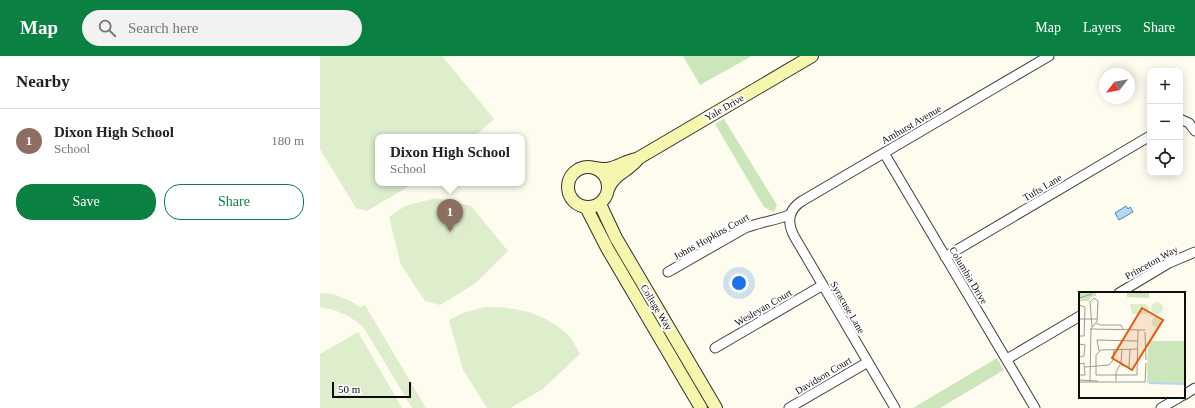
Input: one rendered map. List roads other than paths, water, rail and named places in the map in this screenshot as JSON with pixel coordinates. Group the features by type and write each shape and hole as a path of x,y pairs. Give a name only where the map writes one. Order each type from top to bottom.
{"street":[{"name":"Yale Drive","path":"596,168 608,170 626,161 637,159 812,56"},
{"name":"Amhurst Avenue","path":"789,215 793,208 802,201 1048,56"},
{"path":"1183,120 1189,123 1195,131"},
{"name":"Tufts Lane","path":"945,257 1147,138"},
{"name":"Columbia Drive","path":"884,153 1035,408"},
{"name":"Yale Drive","path":"608,189 613,179 630,168 637,159"},
{"path":"582,168 596,168 606,177 608,189 604,200 600,204 586,207 580,206 570,196 568,182 571,176 582,168"},
{"name":"College Way","path":"600,204 616,238 716,408"},
{"name":"College Way","path":"586,207 607,248 701,408"},
{"name":"Johns Hopkins Court","path":"668,272 745,228 758,223 771,222 789,215"},
{"name":"Syracuse Lane","path":"789,215 790,228 794,236 895,408"},
{"name":"Princeton Way","path":"1121,292 1169,264 1195,252"},
{"name":"Wesleyan Court","path":"715,348 823,285"},
{"path":"1007,359 1079,317"},
{"name":"Davidson Court","path":"789,408 868,362"},
{"path":"1185,393 1195,388"},
{"path":"1161,408 1178,398"}],"water":[{"path":"1126,206 1128,209 1130,207 1133,212 1119,220 1115,213"}],"place":[{"name":"Dixon High School","path":"450,232"}]}
